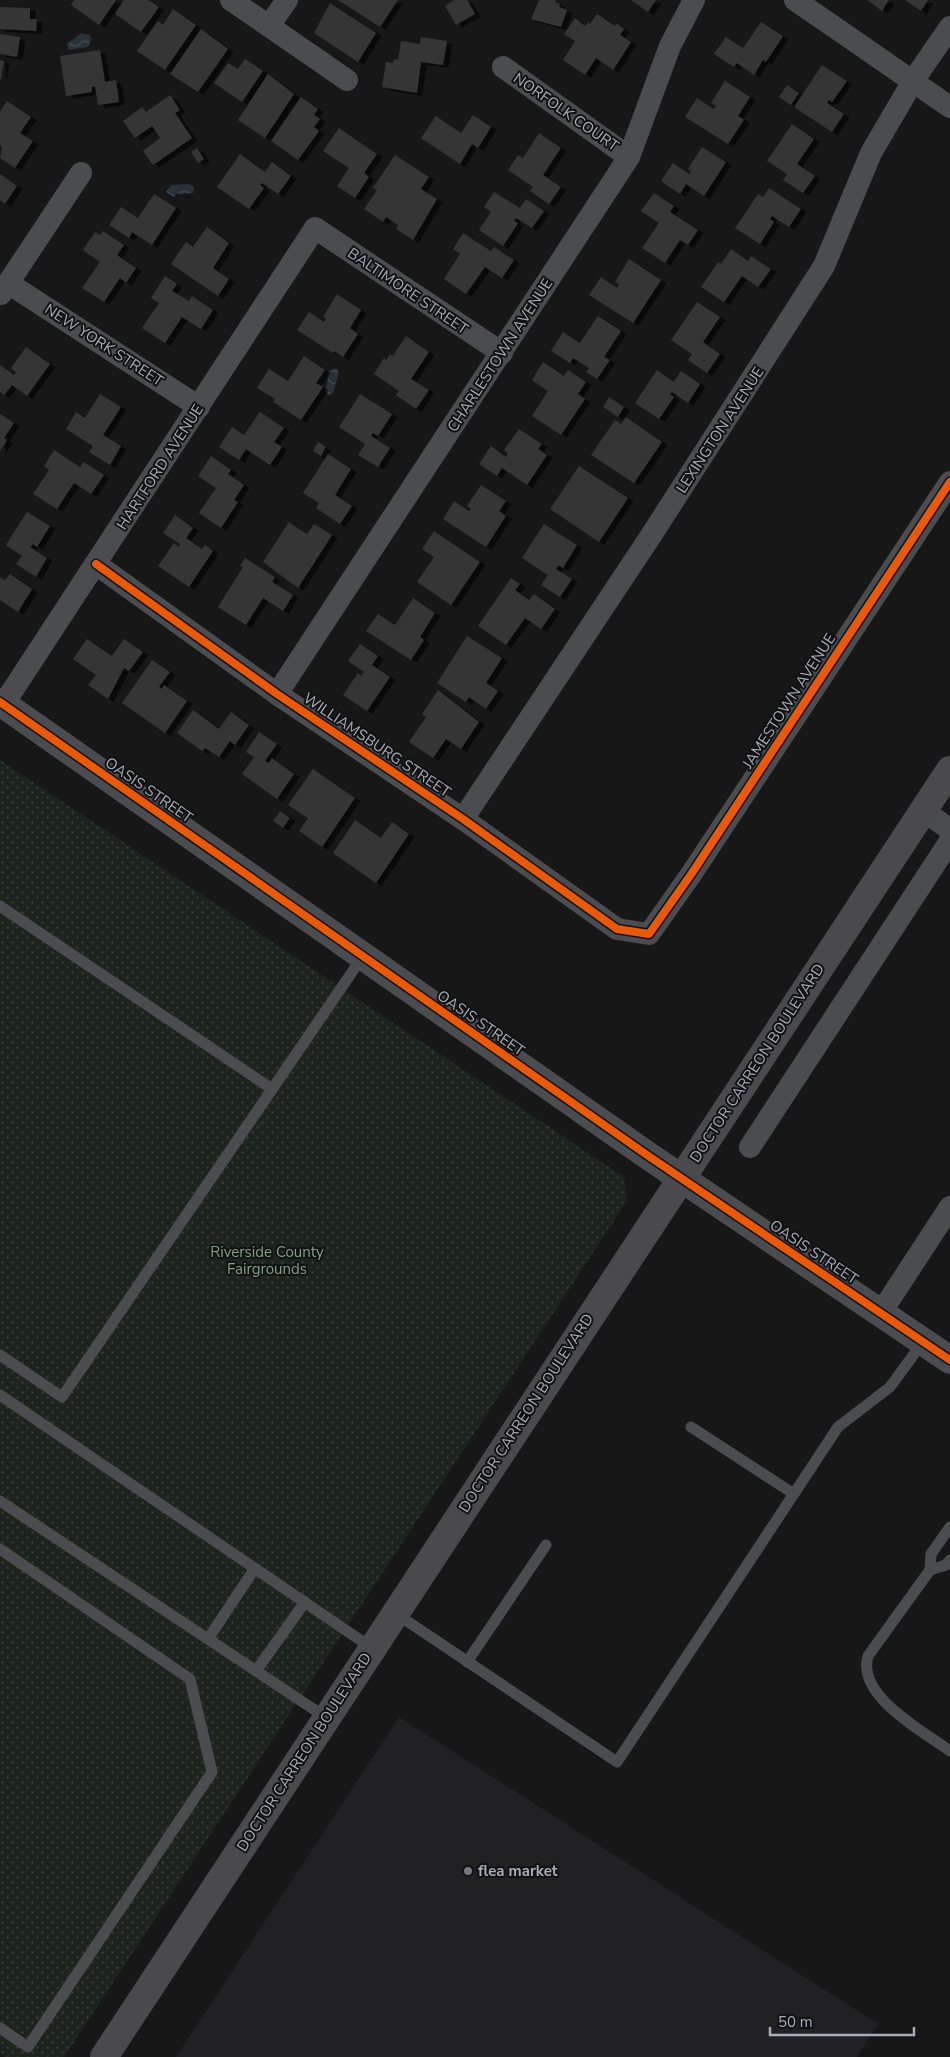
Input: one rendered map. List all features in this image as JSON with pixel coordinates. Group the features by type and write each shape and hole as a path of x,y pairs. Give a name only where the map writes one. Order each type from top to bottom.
{"main road":[{"name":"DOCTOR CARREON BOULEVARD","path":"104,2057 680,1178 950,770"}],"street":[{"path":"231,0 347,80"},
{"path":"269,26 287,0"},
{"name":"CHARLESTOWN AVENUE","path":"277,694 629,157 670,46 694,0"},
{"path":"795,0 950,107"},
{"name":"LEXINGTON AVENUE","path":"463,819 654,531 824,266 871,153 913,81 950,27"},
{"name":"NORFOLK COURT","path":"503,67 629,157"},
{"path":"4,289 81,173"},
{"name":"BALTIMORE STREET","path":"315,228 502,353"},
{"name":"HARTFORD AVENUE","path":"2,703 96,564 315,228"},
{"name":"NEW YORK STREET","path":"4,289 199,407"},
{"name":"JAMESTOWN AVENUE","path":"649,934 692,873 950,482"},
{"name":"WILLIAMSBURG STREET","path":"96,564 277,694 463,819 617,929 649,934"},
{"name":"OASIS STREET","path":"2,703 680,1178 950,1360"},
{"path":"924,811 948,828 950,833"},
{"path":"750,1147 950,841"},
{"path":"880,1314 950,1207"}],"lane":[{"path":"0,906 272,1089"},
{"path":"0,1355 62,1397 362,956"},
{"path":"395,1613 617,1762 838,1428 890,1387 923,1342"},
{"path":"0,1395 372,1648"},
{"path":"691,1427 794,1494"},
{"path":"0,1501 327,1718"},
{"path":"950,1527 931,1554 930,1570 868,1656 867,1669 874,1691 884,1702 950,1750"},
{"path":"467,1662 546,1545"},
{"path":"0,1549 190,1679 212,1772 28,2047 0,2028"},
{"path":"930,1570 946,1565 950,1560"},
{"path":"208,1639 255,1568"},
{"path":"256,1671 305,1602"}],"shaded area":[{"name":"flea market","path":"399,1717 878,2024 857,2057 176,2057"}],"green space":[{"name":"Riverside County Fairgrounds","path":"0,760 624,1177 627,1201 64,2057 5,2057 0,2053"}],"water":[{"path":"81,33 90,35 91,40 88,47 69,50 67,44"},
{"path":"190,184 194,187 193,193 176,194 174,197 166,192 171,185"},
{"path":"336,368 339,372 333,393 328,395 325,390 328,379 327,372"}],"building":[{"path":"74,0 116,0 99,25 71,5"},
{"path":"124,0 148,0 159,7 141,32 115,14"},
{"path":"338,0 398,0 380,27"},
{"path":"454,0 467,0 475,14 456,25 445,6"},
{"path":"539,0 556,0 555,2 560,4 559,7 567,10 561,27 531,19"},
{"path":"631,0 656,0 648,12"},
{"path":"867,0 889,0 882,11"},
{"path":"905,0 928,0 921,11"},
{"path":"330,3 376,33 358,62 314,33"},
{"path":"0,7 30,8 30,19 37,19 36,31 0,29"},
{"path":"173,9 196,25 165,70 137,51 158,21 163,25"},
{"path":"597,14 615,26 616,23 624,29 620,35 631,42 613,70 596,58 585,75 563,60 575,41 564,34 575,18 585,26 588,22 590,24"},
{"path":"761,22 783,36 766,62 763,60 754,75 737,63 734,67 714,54 726,37 743,48"},
{"path":"201,29 228,49 198,92 170,74"},
{"path":"0,34 20,37 17,57 0,54"},
{"path":"421,37 447,41 443,65 421,62 417,93 382,87 386,62 393,63 394,59 398,60 401,41 420,44"},
{"path":"100,50 105,82 116,80 119,102 98,105 95,86 92,87 92,92 66,96 60,56"},
{"path":"245,59 263,71 242,102 214,83 228,63 238,69"},
{"path":"0,60 4,61 1,79 0,79"},
{"path":"822,65 847,81 832,102 829,100 827,103 844,114 832,132 794,107"},
{"path":"268,74 294,94 265,138 238,120"},
{"path":"725,81 750,97 738,116 744,120 728,144 685,117 697,98 714,109 716,106 711,103"},
{"path":"787,85 799,93 791,105 779,97"},
{"path":"170,95 180,110 175,113 192,138 153,165 143,151 160,138 152,126 135,138 123,121 142,107 146,112"},
{"path":"301,97 318,109 314,115 320,119 314,127 319,131 298,160 271,141"},
{"path":"7,101 31,117 20,133 33,141 15,168 0,158 2,147 0,145 0,112"},
{"path":"473,115 491,127 478,148 472,144 460,164 421,138 436,116 461,133"},
{"path":"792,124 814,139 797,164 815,176 803,193 783,180 787,174 767,161"},
{"path":"339,128 377,154 364,173 369,177 355,198 337,186 349,168 323,151"},
{"path":"539,133 561,148 543,175 561,187 549,204 530,191 533,187 508,170 518,155 523,158"},
{"path":"702,147 726,162 704,196 686,184 680,194 661,181 673,163 689,174 691,171 688,169"},
{"path":"197,148 204,159 198,163 191,152"},
{"path":"240,154 265,172 272,162 291,176 278,194 262,183 260,185 264,188 249,209 217,187"},
{"path":"395,155 429,177 421,189 437,199 413,240 396,229 398,225 386,217 383,222 364,209 377,190 373,188"},
{"path":"0,174 17,186 5,204 0,200"},
{"path":"769,188 801,209 789,227 772,216 770,219 774,222 760,244 735,228 758,194 763,197"},
{"path":"494,192 520,208 526,199 544,211 532,228 516,218 514,221 518,223 503,246 479,230 491,212 484,207"},
{"path":"654,193 674,206 670,212 698,230 688,245 680,240 665,263 642,248 659,223 641,211"},
{"path":"154,194 176,208 152,245 132,232 129,238 109,225 121,207 138,218"},
{"path":"207,227 229,243 213,268 229,279 218,296 171,264 186,242 193,247"},
{"path":"103,231 124,245 117,255 136,268 126,283 120,278 104,302 82,288 100,262 83,250 95,232 100,235"},
{"path":"463,233 491,251 494,247 514,260 502,278 485,267 466,294 444,279 460,254 453,249"},
{"path":"731,249 748,261 751,256 771,269 758,287 742,276 724,302 701,287 718,262 721,264"},
{"path":"629,259 661,280 633,323 589,295 601,277 617,288 619,284 615,282"},
{"path":"165,276 177,284 172,291 189,301 192,296 213,310 201,329 182,317 165,343 142,328 159,303 151,298"},
{"path":"337,294 361,310 350,328 358,334 343,357 334,351 333,353 297,330 309,312 324,322 326,319 323,317"},
{"path":"697,302 720,317 703,342 720,354 707,373 688,360 692,354 671,340"},
{"path":"598,316 621,331 604,357 610,360 597,379 586,372 589,368 573,358 570,363 551,351 563,332 580,343"},
{"path":"406,336 429,352 411,379 429,390 416,409 396,395 399,391 374,374 384,358 386,360 390,354 393,356"},
{"path":"26,347 50,364 27,396 12,385 4,395 0,392 0,365 14,375 16,372 11,368"},
{"path":"304,356 325,370 316,383 323,387 301,420 273,402 275,399 257,388 269,369 288,381"},
{"path":"543,362 564,376 568,370 586,382 578,394 585,399 561,435 532,416 548,391 532,380"},
{"path":"657,370 674,382 681,371 700,384 688,403 672,392 670,394 674,397 659,419 635,403"},
{"path":"100,394 121,407 103,435 121,446 110,465 89,452 93,446 66,429 76,412 85,418"},
{"path":"360,394 392,414 378,436 373,433 371,436 390,448 378,467 358,455 365,444 339,427"},
{"path":"609,397 624,407 618,417 603,407"},
{"path":"260,412 284,428 274,442 282,447 270,465 246,449 239,460 219,447 232,427 244,435"},
{"path":"0,414 14,423 4,438 7,440 0,451"},
{"path":"626,417 662,442 634,483 591,455 615,420 621,424"},
{"path":"519,429 542,444 538,449 547,455 527,485 502,468 497,476 479,464 491,446 506,457 508,453 504,450"},
{"path":"318,442 326,447 321,456 313,451"},
{"path":"54,450 80,467 84,462 104,475 91,494 74,483 57,509 33,494 49,470 44,466"},
{"path":"328,454 351,469 335,495 352,506 340,524 316,508 319,503 303,493"},
{"path":"211,456 231,470 228,474 244,485 234,500 238,502 221,528 199,513 216,488 198,476"},
{"path":"579,466 628,498 599,542 550,509"},
{"path":"481,485 506,501 499,511 506,516 486,547 443,519 454,501 469,511 471,509 467,506"},
{"path":"27,512 50,526 37,547 33,544 30,547 47,558 36,577 16,564 22,556 6,545"},
{"path":"175,515 193,528 186,538 202,549 205,545 213,551 189,587 158,566 174,543 178,547 180,544 163,533"},
{"path":"289,522 307,534 314,524 332,535 298,588 263,562"},
{"path":"544,524 577,545 563,568 558,565 556,569 572,579 560,597 541,585 548,575 522,558"},
{"path":"434,531 480,562 451,605 417,582 434,557 422,549"},
{"path":"245,558 275,577 272,582 293,595 283,611 263,598 246,625 218,607 243,567 240,566"},
{"path":"10,574 32,589 18,612 0,600 0,577 5,580"},
{"path":"511,578 520,584 515,590 529,600 534,594 555,609 541,629 525,618 506,645 478,626"},
{"path":"413,598 435,613 420,637 424,640 411,660 366,631 378,614 395,625"},
{"path":"467,636 502,658 486,683 498,691 486,709 469,697 466,702 437,683"},
{"path":"87,639 112,656 124,639 143,652 129,671 124,668 108,699 88,685 96,675 73,659"},
{"path":"360,644 378,656 372,665 390,677 367,711 343,695 358,673 361,676 364,672 348,661"},
{"path":"152,660 170,672 159,687 162,689 164,685 187,701 165,733 122,703"},
{"path":"438,690 479,722 461,749 446,739 433,758 409,742 426,717 422,714"},
{"path":"193,710 219,729 231,712 249,725 235,745 230,741 219,757 205,748 202,751 177,733"},
{"path":"259,732 277,744 265,761 269,763 272,758 294,774 277,799 242,774 254,757 246,752"},
{"path":"313,769 355,798 322,847 299,831 308,818 288,805"},
{"path":"280,811 290,818 283,828 273,821"},
{"path":"355,820 381,838 392,822 409,834 376,883 333,853"}],"cycle path":[{"path":"96,564 277,694 463,819 617,929 649,934 692,873 950,482"},
{"path":"0,702 647,1155 950,1360"}],"place":[{"name":"flea market","path":"468,1871"}]}
